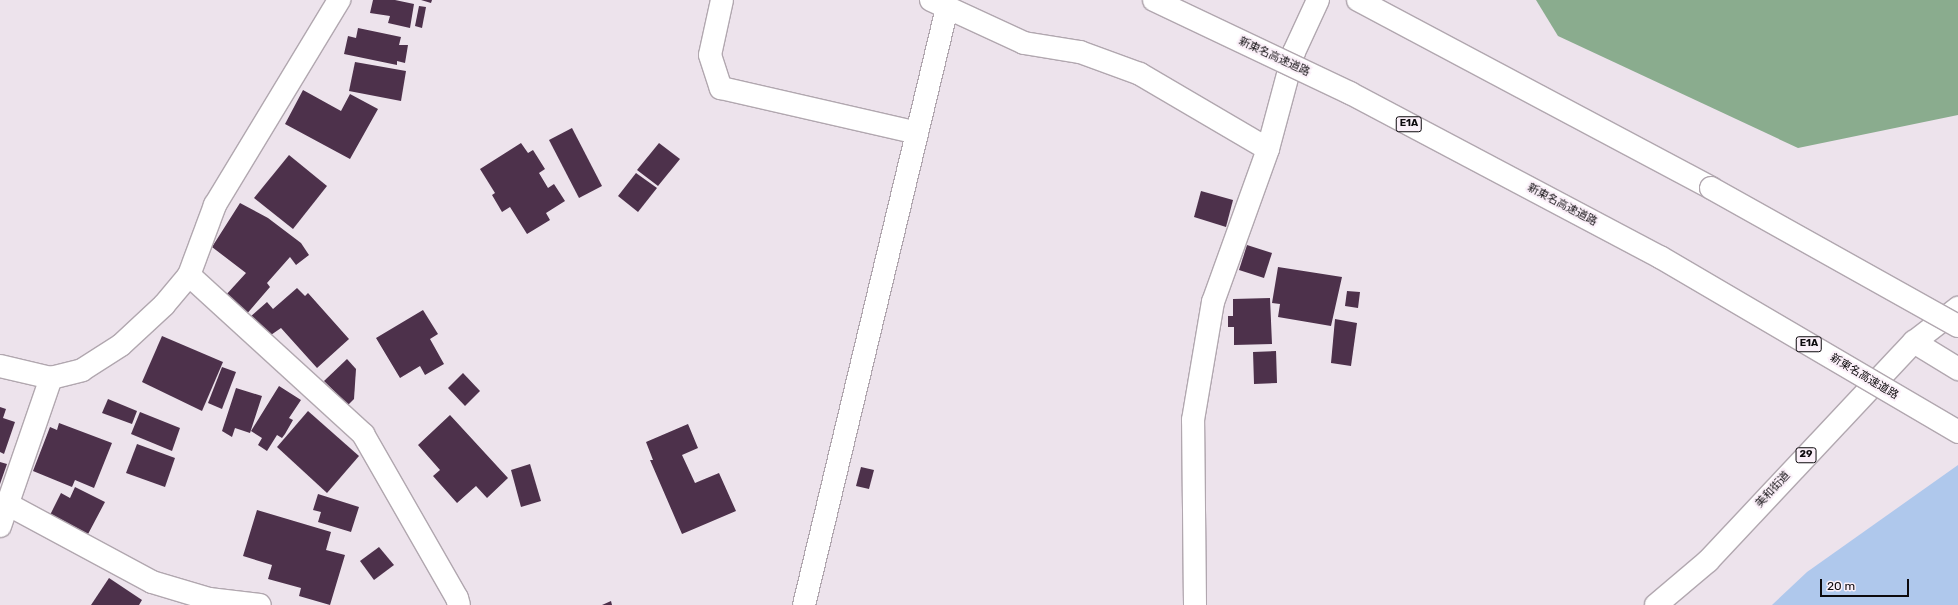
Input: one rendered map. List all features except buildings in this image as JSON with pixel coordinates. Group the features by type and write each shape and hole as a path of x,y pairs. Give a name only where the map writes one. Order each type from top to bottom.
{"main road":[{"path":"0,366 50,378 82,370 121,345 164,305 189,275 215,205 339,0"},
{"path":"722,0 710,55 721,88 917,133"},
{"name":"新東名高速道路","path":"1154,0 1350,93 1660,257 1958,432"},
{"path":"1195,605 1193,420 1213,302 1268,149 1294,52 1318,0"},
{"path":"1358,0 1711,188 1958,326"},
{"path":"804,605 917,133 939,4 1024,43 1080,52 1140,74 1268,149"},
{"path":"189,275 363,434 457,598 459,605"},
{"name":"美和街道","path":"1656,605 1708,561 1914,342 1958,308"},
{"path":"1914,342 1958,369"},
{"path":"0,526 9,506 50,378"},
{"path":"9,506 152,582 209,599 260,605"}],"green space":[{"path":"1536,0 1958,0 1958,115 1798,148 1558,36"}],"water":[{"path":"1958,465 1958,605 1772,605 1807,572"}]}
